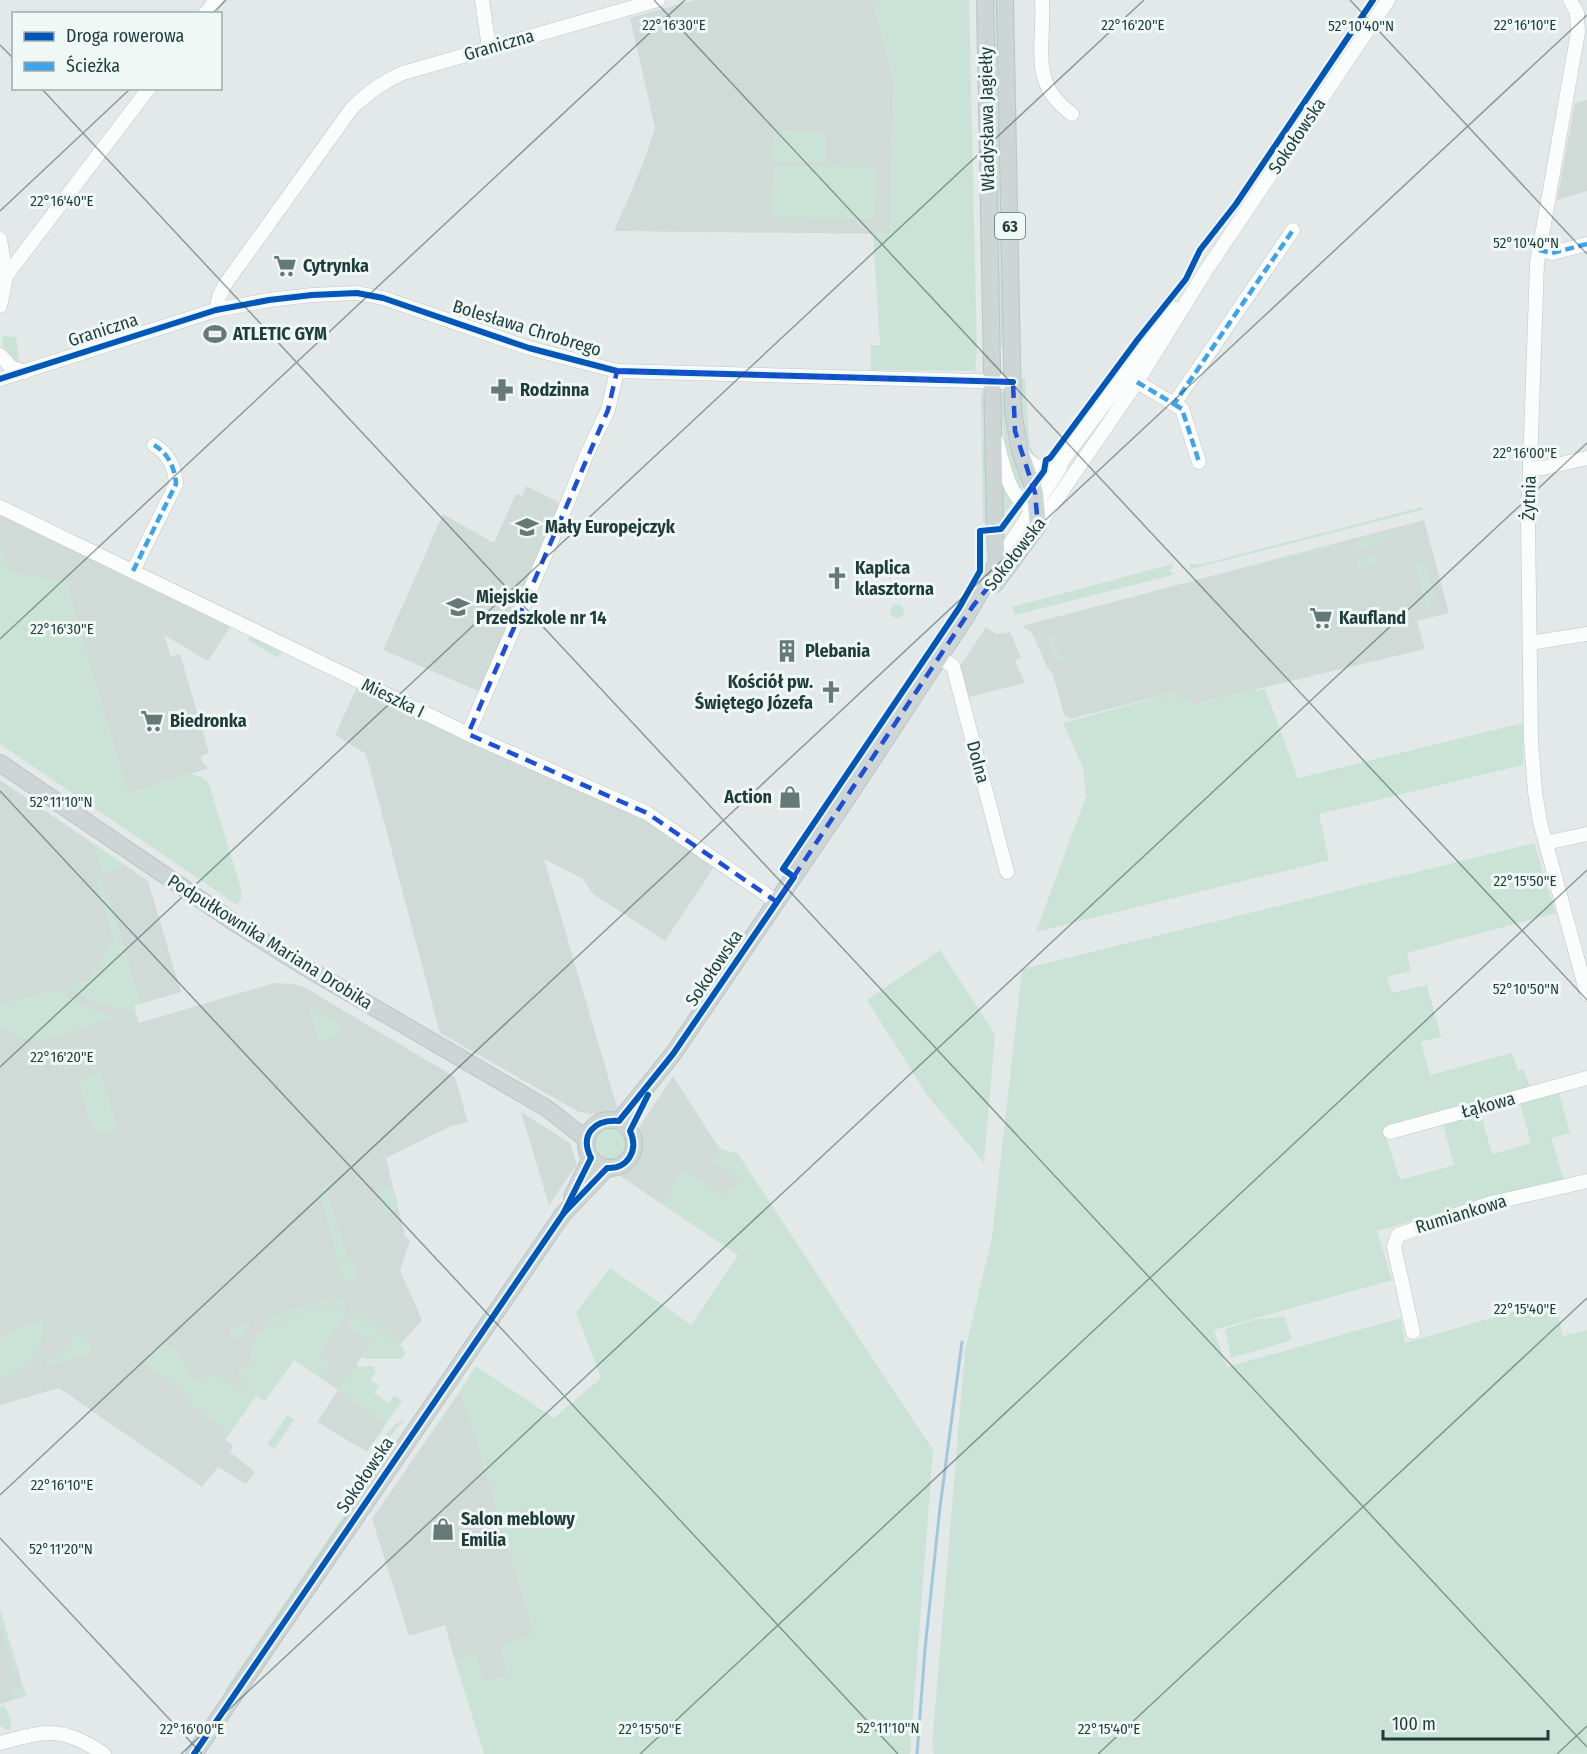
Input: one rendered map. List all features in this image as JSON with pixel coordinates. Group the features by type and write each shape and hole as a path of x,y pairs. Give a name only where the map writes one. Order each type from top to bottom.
{"main road":[{"name":"Władysława Jagiełły","path":"985,0 997,563"},
{"name":"Władysława Jagiełły","path":"1005,0 1012,382 1015,431 1035,494 1038,526"},
{"name":"Sokołowska","path":"973,606 999,579 1038,526"},
{"name":"Sokołowska","path":"625,1126 850,794 973,606 997,563"},
{"name":"Podpułkownika Mariana Drobika","path":"0,763 235,923 312,971 548,1109 587,1140"},
{"name":"Podpułkownika Mariana Drobika","path":"548,1109 596,1125"},
{"path":"605,1121 625,1126 634,1145 631,1156 619,1166 607,1168 596,1163 587,1150 590,1132 596,1125 605,1121"},
{"name":"Sokołowska","path":"197,1753 564,1214 591,1158"},
{"name":"Sokołowska","path":"564,1214 607,1168"}],"street":[{"path":"207,12 216,0"},
{"path":"482,0 489,48"},
{"name":"Graniczna","path":"0,379 216,310 226,283 352,108 368,92 384,82 403,73 658,0"},
{"path":"1042,0 1043,80 1053,98 1072,114"},
{"name":"Sokołowska","path":"1038,526 1137,382 1205,272 1388,0"},
{"name":"Żytnia","path":"1570,0 1577,13 1578,32 1539,250 1534,338 1528,523 1531,740 1534,792 1540,822 1587,994"},
{"path":"3,281 146,90"},
{"path":"1174,404 1293,230"},
{"path":"0,238 3,281 0,306"},
{"path":"1539,250 1552,253 1587,244"},
{"name":"Sokołowska","path":"997,563 1036,506 1062,461 1161,326 1205,272"},
{"name":"Bolesława Chrobrego","path":"216,310 269,300 357,293 432,314 529,348 617,371 1012,382"},
{"path":"0,355 11,367 24,372"},
{"path":"468,734 565,509 586,454 608,410 617,371"},
{"path":"1137,382 1182,410 1199,462"},
{"path":"993,426 1013,491 1021,501 1036,506"},
{"path":"132,571 176,484 175,474 166,454 154,445"},
{"path":"1020,451 1030,463 1038,467 1049,467 1062,461"},
{"path":"1530,468 1544,468 1587,458"},
{"name":"Sokołowska","path":"1036,506 1056,501"},
{"name":"Mieszka I","path":"0,507 468,734 646,813 777,902"},
{"path":"1530,643 1587,634"},
{"name":"Dolna","path":"939,657 953,666 1007,872"},
{"path":"1546,843 1587,834"},
{"name":"Łąkowa","path":"1390,1132 1587,1078"},
{"name":"Rumiankowa","path":"1413,1332 1394,1248 1398,1234 1492,1203 1587,1181"},
{"path":"0,1743 45,1732 63,1733 85,1741 104,1754"}],"highlighted area":[{"path":"617,371 1013,382 1015,431 1035,493 1038,526 973,606 777,902 647,813 468,734 608,410"}],"shaded area":[{"path":"694,0 873,0 894,81 890,234 614,231 641,169 655,128 630,18"},
{"path":"1587,100 1587,191 1557,200 1575,103"},
{"name":"Miejskie Przedszkole nr 14","path":"526,486 555,500 560,507 478,691 383,650 443,514 494,543 516,494 522,496"},
{"path":"0,514 230,627 208,661 164,635 171,657 180,654 209,753 201,756 202,762 209,768 128,794 69,594 69,587 9,572 0,548"},
{"path":"1424,520 1449,613 1417,621 1425,649 1191,705 1181,700 1177,692 1070,719 1064,714 1053,675 1032,633 1022,626"},
{"path":"986,627 996,634 1010,632 1021,657 1015,661 1025,683 965,698 958,669"},
{"path":"357,687 654,824 714,867 665,941 593,894 583,879 544,859 618,1110 597,1115 579,1112 440,1033 366,754 335,735"},
{"path":"0,780 148,881 181,992 134,1006 139,1023 274,983 292,984 304,987 455,1077 468,1122 451,1126 386,1158 405,1236 410,1241 400,1270 422,1320 391,1355 372,1343 338,1390 294,1360 265,1401 256,1396 225,1440 233,1446 230,1452 255,1472 246,1484 218,1467 202,1487 59,1388 0,1405"},
{"path":"673,1076 719,1148 712,1159 742,1181 724,1196 684,1172 660,1203 619,1175 631,1169 639,1159 642,1148 640,1126"},
{"path":"521,1112 570,1143 577,1164 549,1205"},
{"path":"338,1390 386,1424 367,1452 317,1422"},
{"path":"460,1391 535,1635 509,1676 483,1682 475,1655 455,1661 445,1625 409,1636 372,1519"},
{"path":"0,1610 26,1696 0,1704"}],"green space":[{"path":"873,0 969,0 977,350 975,371 871,370 871,345 880,345 873,234 890,233 894,81"},
{"path":"991,0 999,0 1005,347 998,348"},
{"path":"773,131 826,132 825,163 772,162"},
{"path":"773,165 876,167 875,219 772,217"},
{"path":"2,336 16,337 20,364 7,353"},
{"path":"1025,378 1030,447 1038,460 1030,457 1023,438 1019,380"},
{"path":"1000,390 1005,395 1024,485 1020,491 1005,441"},
{"path":"981,392 985,398 988,525 983,522"},
{"path":"1002,476 1014,501 1002,516"},
{"path":"1422,507 1422,510 1187,570 1190,564 1203,564"},
{"path":"1393,532 1382,542 1358,549 1354,546 1357,542"},
{"path":"1331,545 1337,547 1340,552 1335,554 1332,547 1225,574"},
{"path":"0,548 9,572 70,583 69,594 128,794 190,774 202,777 209,784 242,892 241,900 237,905 0,744"},
{"path":"1374,556 1379,558 1380,562 1358,569 1357,560"},
{"path":"1416,562 1426,567 1435,599 1432,606 1426,609"},
{"path":"1172,564 1171,572 1176,574 1015,615 1012,607"},
{"path":"897,604 902,606 904,611 902,616 897,618 892,616 890,611 892,606"},
{"path":"250,635 282,651 278,658 248,640"},
{"path":"1053,635 1060,657 1066,656 1067,660 1057,659 1046,638"},
{"path":"1254,689 1255,691 1265,689 1298,778 1523,723 1523,765 1319,814 1329,860 1036,932 1086,796 1083,768 1063,723 1178,692 1181,700 1189,698 1191,705"},
{"path":"1534,843 1556,913 1407,953 1411,971 1387,977 1392,993 1427,985 1441,1037 1421,1042 1430,1075 1512,1053 1518,1071 1523,1069 1531,1088 1384,1130 1400,1180 1454,1165 1442,1121 1480,1111 1492,1154 1531,1143 1519,1100 1558,1090 1570,1133 1551,1138 1564,1180 1377,1231 1392,1280 1214,1330 1227,1367 1401,1318 1405,1343 1554,1300 1563,1336 1587,1330 1587,1754 934,1754 932,1745 965,1351 992,1237 1022,969"},
{"path":"93,844 126,866 103,873"},
{"path":"99,875 104,892 107,891 141,1004 133,1006 135,1012 91,1000 67,986 88,980 114,941 95,876"},
{"path":"940,950 995,1034 984,1163 927,1095 867,1000"},
{"path":"57,989 75,1002 112,1018 68,1033 35,1040 18,1037 0,1026 0,1005"},
{"path":"309,1008 314,1008 340,1024 339,1036 319,1041"},
{"path":"100,1071 117,1129 104,1134 95,1130 92,1125 80,1084 80,1080"},
{"path":"610,1129 621,1134 626,1145 621,1156 610,1161 599,1156 594,1145 599,1134"},
{"path":"719,1148 738,1154 933,1450 910,1754 484,1754 455,1661 475,1654 484,1682 508,1676 500,1646 535,1634 460,1391 476,1366 554,1418 601,1378 576,1312 610,1268 691,1325 738,1255 660,1203 684,1172 724,1196 741,1182 711,1159"},
{"path":"324,1185 348,1260 353,1260 357,1272 353,1281 344,1280 337,1263 337,1254 321,1198"},
{"path":"388,1186 394,1190 398,1205 394,1211 385,1214 378,1189"},
{"path":"327,1300 345,1301 348,1308 331,1302 262,1327 270,1316"},
{"path":"331,1305 347,1311 318,1355 331,1365 322,1379 294,1360 265,1401 256,1396 230,1433 190,1404 181,1389 147,1366 146,1360 151,1350 160,1346 171,1347 186,1364 192,1381 216,1375 244,1391 245,1388 237,1371 252,1364 252,1348 259,1333 281,1322"},
{"path":"356,1311 399,1338 397,1341 355,1314"},
{"path":"352,1315 403,1347 405,1353 402,1359 365,1359 362,1357 372,1342 346,1324"},
{"path":"1285,1317 1292,1340 1231,1358 1225,1329 1257,1319"},
{"path":"42,1320 44,1328 42,1338 33,1357 17,1372 0,1375 0,1338 7,1333"},
{"path":"251,1323 242,1337 238,1339 232,1337 230,1328"},
{"path":"80,1329 91,1346 91,1353 47,1366 46,1362 57,1357"},
{"path":"356,1364 359,1367 373,1366 376,1371 371,1380 379,1386 374,1393 389,1403 394,1395 402,1401 386,1424 338,1390"},
{"path":"287,1415 294,1420 274,1449 267,1444"},
{"path":"405,1419 379,1455 381,1444 387,1434 396,1424"},
{"path":"375,1470 376,1473 226,1693 225,1690"},
{"path":"0,1610 26,1696 14,1700 10,1676 15,1690 22,1688 18,1672 11,1674 10,1670 13,1669 0,1625"},
{"path":"3,1706 6,1708 12,1725 8,1731 0,1725 0,1708"}],"waterway":[{"path":"917,1754 940,1507 962,1342"}],"marked path":[{"path":"1137,382 1174,404 1293,230"},
{"path":"1539,250 1552,253 1587,244"},
{"path":"1174,404 1182,409 1199,462"},
{"path":"133,571 176,484 170,462 154,445"}],"cycle path":[{"path":"563,1214 591,1158 587,1142 588,1135 596,1126 610,1121 619,1121 673,1054 794,877 783,869 959,608 980,571 980,531 1001,529 1044,471 1046,460 1050,458 1138,339 1186,279 1200,250 1236,204 1373,0"},
{"path":"0,379 216,310 269,300 357,293 383,298 529,348 617,371 1013,382"},
{"path":"194,1754 563,1214 607,1168 621,1165 630,1157 633,1145 630,1131 648,1095"}],"place":[{"name":"Cytrynka","path":"285,266"},
{"name":"ATLETIC GYM","path":"215,334"},
{"name":"Rodzinna","path":"502,390"},
{"name":"Mały Europejczyk","path":"527,527"},
{"name":"Kaplica klasztorna","path":"837,578"},
{"name":"Miejskie Przedszkole nr 14","path":"458,607"},
{"name":"Kaufland","path":"1321,618"},
{"name":"Plebania","path":"787,651"},
{"name":"Kościół pw. Świętego Józefa","path":"831,692"},
{"name":"Biedronka","path":"152,721"},
{"name":"Action","path":"790,797"},
{"name":"Salon meblowy Emilia","path":"443,1529"}]}
